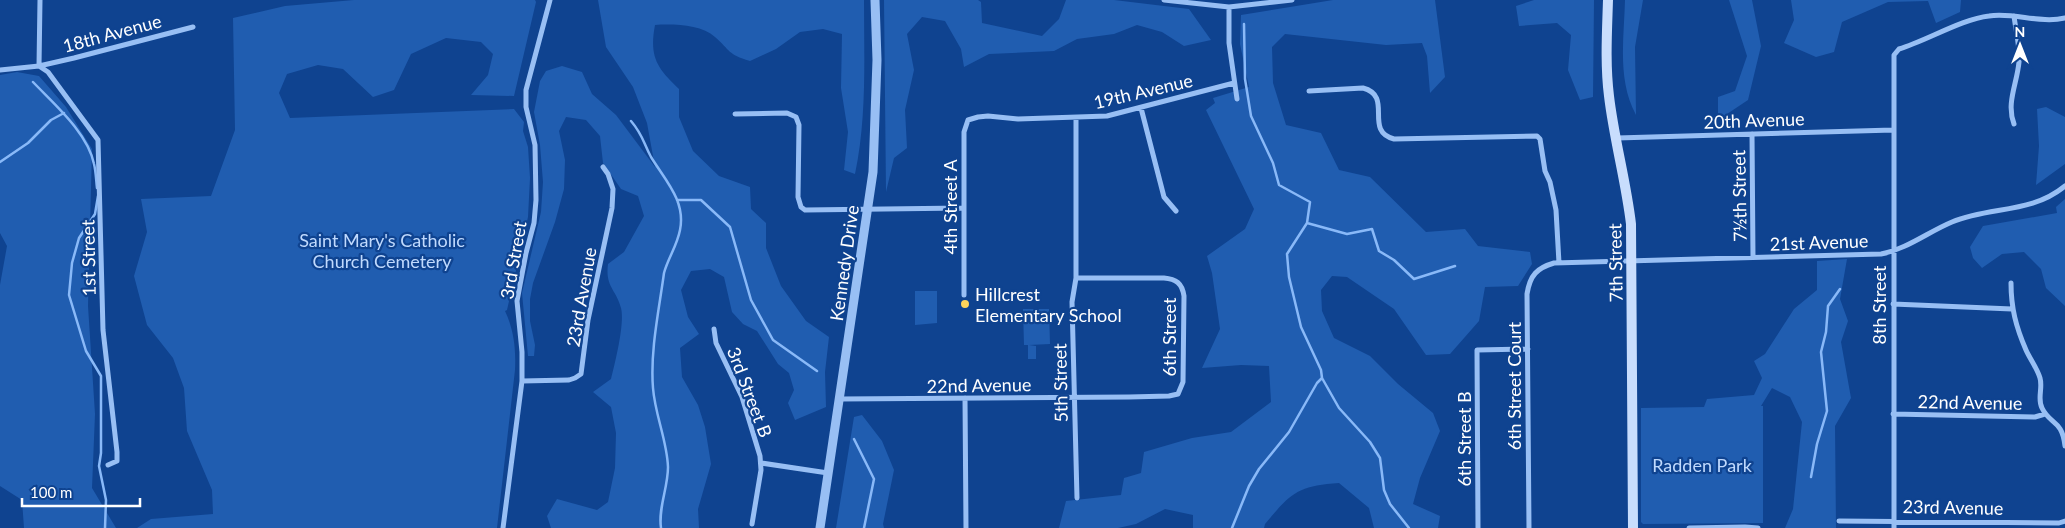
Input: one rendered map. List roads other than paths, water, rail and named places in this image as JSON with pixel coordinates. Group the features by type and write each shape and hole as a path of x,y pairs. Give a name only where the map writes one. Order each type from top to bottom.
{"main road":[{"name":"7th Street","path":"1608,0 1607,73 1628,197 1632,261 1633,528"}],"street":[{"path":"38,66 40,0"},
{"name":"3rd Street","path":"503,528 522,381 518,301 536,200 535,145 526,107 526,90 550,0"},
{"name":"Kennedy Drive","path":"820,528 873,172 877,101 875,0"},
{"path":"1164,0 1229,7 1292,0"},
{"path":"1229,7 1229,43 1237,99"},
{"path":"2014,124 2010,108 2018,68 2019,48 2014,16 2045,20 2065,18"},
{"name":"8th Street","path":"1894,528 1893,62 1896,52 1983,17 2014,16"},
{"name":"18th Avenue","path":"0,70 38,66 193,27"},
{"name":"1st Street","path":"38,66 48,72 98,140 103,330 117,452 117,461 108,465"},
{"name":"19th Avenue","path":"968,120 988,116 1018,119 1107,116 1234,83"},
{"path":"1309,91 1363,88 1369,90 1378,100 1381,131 1384,135 1394,139 1536,135 1540,139 1545,171 1555,201 1558,263"},
{"path":"1141,108 1164,198 1176,211"},
{"path":"735,114 787,113 796,117 799,124 798,197 801,207 810,210 963,208"},
{"name":"5th Street","path":"1076,118 1076,278 1072,302 1077,498"},
{"name":"4th Street A","path":"964,295 964,132 968,120"},
{"name":"20th Avenue","path":"1617,138 1893,130"},
{"name":"7½th Street","path":"1752,134 1753,258"},
{"name":"23rd Avenue","path":"522,381 569,380 581,374 588,320 612,208 613,188 603,167"},
{"name":"21st Avenue","path":"1558,263 1881,254 1893,252 1952,222 1980,213 2031,205 2048,198 2065,186"},
{"name":"6th Street Court","path":"1528,528 1527,294 1529,282 1537,269 1558,263"},
{"name":"6th Street","path":"1076,278 1164,278 1177,281 1182,288 1184,296 1183,382 1178,394"},
{"path":"2011,283 2012,309 2026,350 2039,377 2042,390 2040,403 2045,414 2057,423 2061,429 2065,446"},
{"path":"1893,304 2012,309"},
{"name":"3rd Street B","path":"714,329 716,343 744,403 761,463 752,524"},
{"name":"6th Street B","path":"1478,528 1477,350 1528,349"},
{"name":"22nd Avenue","path":"840,399 1074,398 1169,396 1178,394"},
{"path":"965,398 966,528"},
{"name":"22nd Avenue","path":"1894,414 2035,417 2045,414"},
{"path":"761,463 828,472"},
{"name":"23rd Avenue","path":"1839,521 2059,523 2065,521"},
{"path":"1689,528 1745,526 1758,528"}],"waterway":[{"path":"1244,24 1245,79 1251,116 1273,163 1279,185 1310,202 1307,223 1287,254 1289,277 1301,327 1321,370 1322,378 1339,408 1370,442 1380,458 1384,490 1390,504 1409,528"},
{"path":"33,82 60,109 85,141 91,152 97,188"},
{"path":"0,162 28,143 51,120 64,113"},
{"path":"631,121 673,191 680,210 681,219 679,236 664,273 652,374 654,398 666,447 668,467 660,520 661,528"},
{"path":"98,196 95,214 79,238 72,263 69,295 86,351 101,376 101,453 99,466 106,500 105,528"},
{"path":"677,200 701,200 730,227 751,300 773,340 817,371"},
{"path":"1307,223 1347,234 1372,229 1379,251 1394,260 1414,279 1455,266"},
{"path":"1811,477 1817,444 1827,411 1821,352 1826,332 1828,306 1840,289"},
{"path":"1232,528 1249,486 1259,469 1289,432 1317,383 1322,378"},
{"path":"854,439 874,479 864,528"}],"place":[{"name":"Hillcrest Elementary School","path":"965,304"}],"park label":[{"name":"Saint Mary's Catholic Church Cemetery","path":"382,250"},
{"name":"Radden Park","path":"1702,465"}]}
